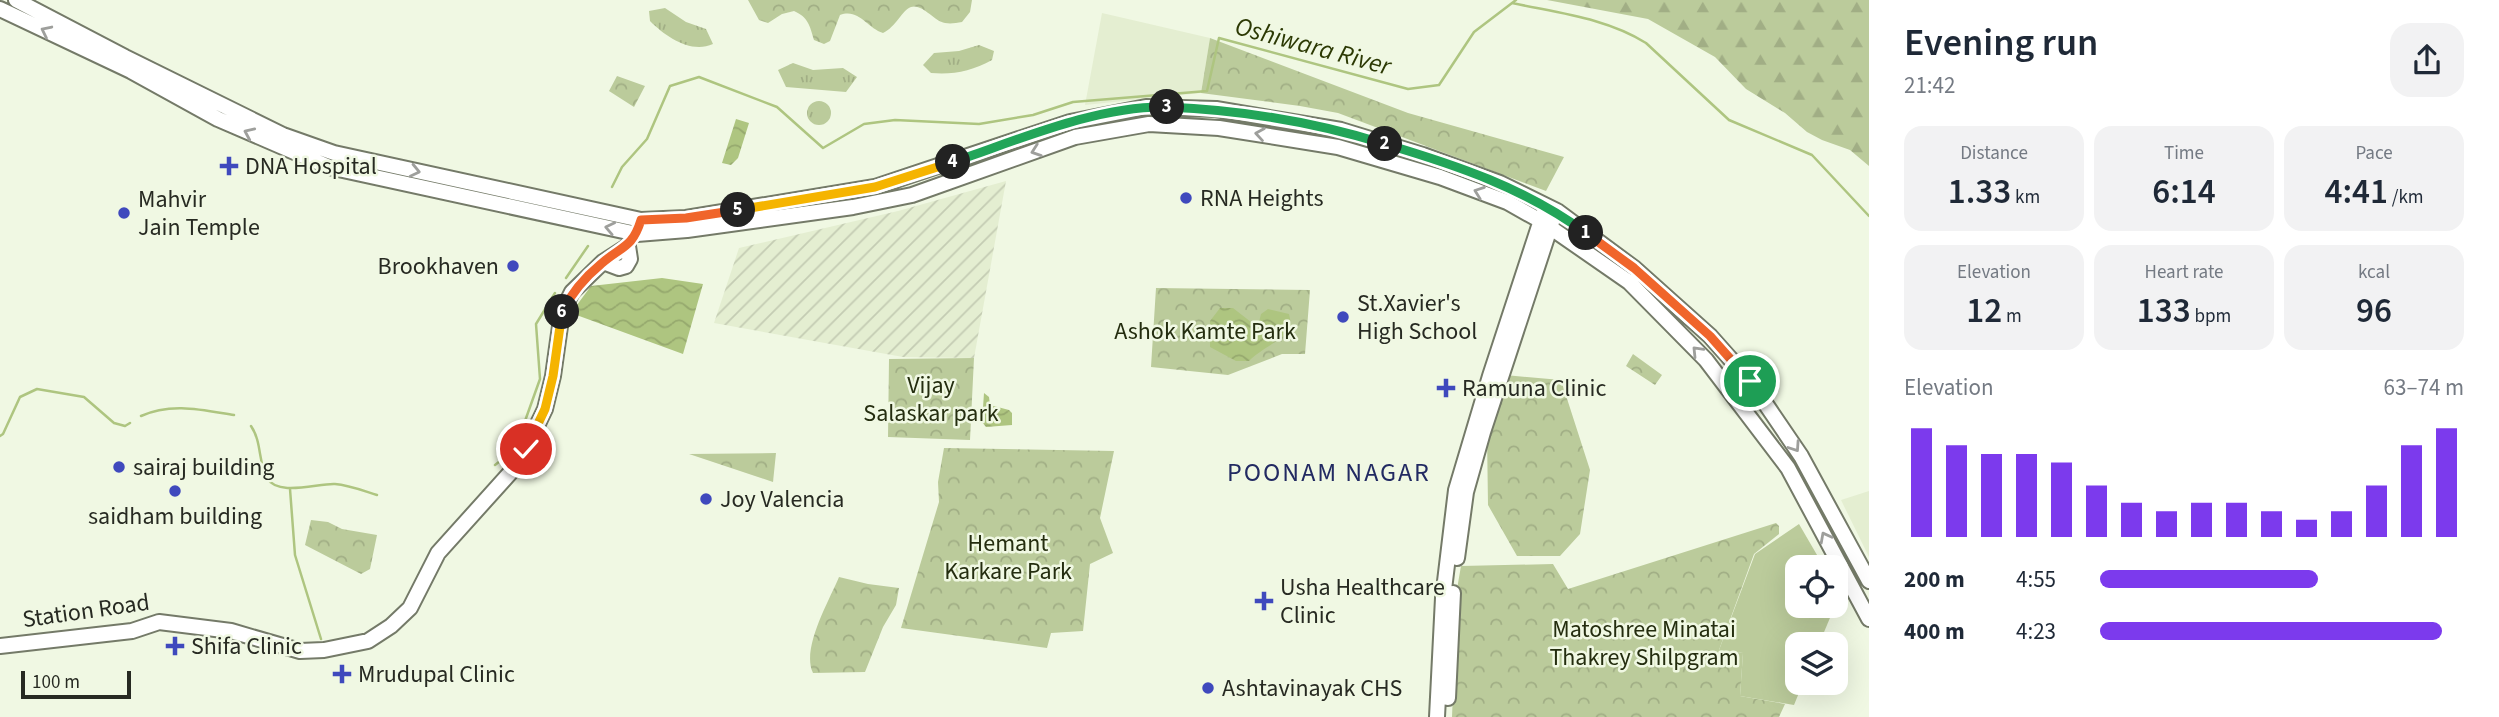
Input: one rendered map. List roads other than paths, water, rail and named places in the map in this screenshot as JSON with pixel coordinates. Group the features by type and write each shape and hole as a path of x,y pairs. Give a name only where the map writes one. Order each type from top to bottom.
{"main road":[{"path":"16,0 284,135 334,153 639,227 875,187 1070,122 1146,107 1216,109 1341,130 1484,177 1551,209 1634,268 1710,336 1750,381 1801,456 1869,581"},
{"path":"0,9 131,72 218,119 329,167 639,227 687,230 867,205 912,195 1075,137 1149,124 1213,127 1338,147 1440,177 1507,202 1545,224 1629,282 1706,360 1788,468 1869,619"},
{"path":"1437,717 1443,598 1455,490 1490,376 1551,209"},
{"path":"1447,717 1454,580 1466,492 1545,224"},
{"name":"Station Road","path":"0,646 132,631 159,622 231,631 300,651 345,647 368,640 391,626 410,608 438,553 510,473 526,449 545,409 553,376 562,312 572,292 603,262 628,246 639,227"}],"water":[{"path":"736,119 749,123 738,158 731,165 722,163"},
{"path":"662,278 703,284 683,354 571,313 591,286"},
{"path":"1220,308 1233,308 1251,322 1259,322 1261,314 1268,309 1289,314 1290,328 1249,361 1236,361 1210,347 1210,321"},
{"path":"984,393 989,397 990,405 1012,413 1012,425 986,427 982,422"}],"waterway":[{"name":"Oshiwara River","path":"612,187 622,167 647,139 670,86 699,77 777,107 823,148 864,124 895,120 979,124 1033,115 1073,102 1207,91 1219,38 1408,89 1439,85 1474,32 1516,0"},
{"path":"1512,3 1598,22 1646,43 1729,120 1812,155 1869,216"},
{"name":"Oshiwara River","path":"566,278 588,246"},
{"name":"Oshiwara River","path":"495,465 515,449 540,379 536,324 555,293"},
{"name":"Oshiwara River","path":"0,436 20,397 37,389 84,397 114,423 125,426 130,423"},
{"name":"Oshiwara River","path":"141,416 175,408 234,415"},
{"name":"Oshiwara River","path":"251,426 257,439 264,472 272,484 289,488 335,484 377,495"},
{"path":"290,489 295,555 321,639"}],"place":[{"name":"DNA Hospital","path":"229,166"},
{"name":"RNA Heights","path":"1186,198"},
{"name":"Mahvir Jain Temple","path":"124,213"},
{"name":"Brookhaven","path":"513,266"},
{"name":"St.Xavier's High School","path":"1343,317"},
{"name":"Ramuna Clinic","path":"1446,388"},
{"name":"sairaj building","path":"119,467"},
{"name":"saidham building","path":"175,491"},
{"name":"Joy Valencia","path":"706,499"},
{"name":"Usha Healthcare Clinic","path":"1264,601"},
{"name":"Shifa Clinic","path":"175,646"},
{"name":"Mrudupal Clinic","path":"342,674"},
{"name":"Ashtavinayak CHS","path":"1208,688"}],"district":[{"name":"POONAM NAGAR","path":"1329,472"}],"park label":[{"name":"Ashok Kamte Park","path":"1205,331"},
{"name":"Vijay Salaskar park","path":"931,399"},
{"name":"Hemant Karkare Park","path":"1008,557"},
{"name":"Matoshree Minatai Thakrey Shilpgram","path":"1644,643"}]}
